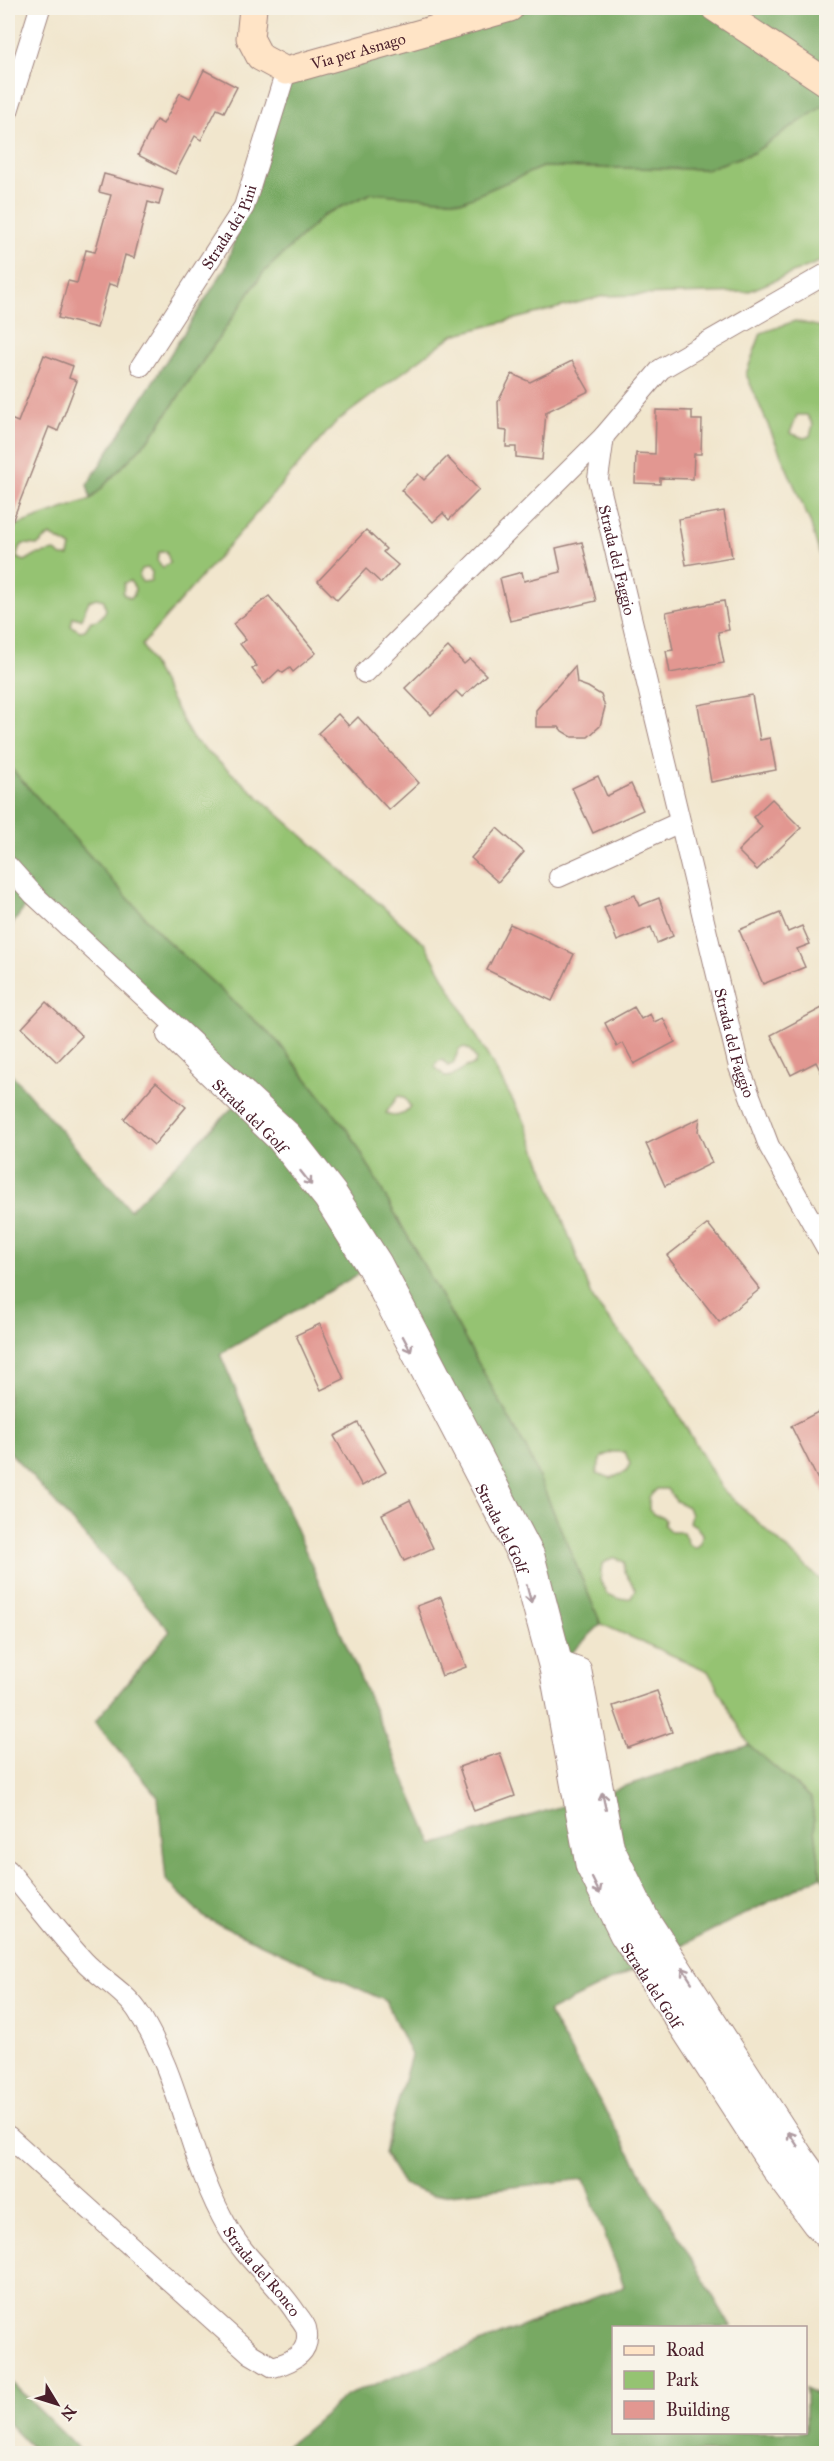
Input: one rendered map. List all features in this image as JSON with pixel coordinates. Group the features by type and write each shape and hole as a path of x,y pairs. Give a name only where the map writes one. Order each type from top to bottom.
{"street":[{"path":"8,111 40,8"},
{"path":"253,8 250,38 260,57 286,71"},
{"name":"Via per Asnago","path":"286,71 510,8"},
{"path":"715,8 826,82"},
{"name":"Strada dei Pini","path":"141,366 244,207 286,71"},
{"path":"364,673 604,436 661,369 826,274"},
{"name":"Strada del Faggio","path":"604,436 598,479 678,823 739,1067 769,1146 826,1247"},
{"path":"559,877 678,823"},
{"name":"Strada del Golf","path":"8,866 34,895 290,1132 336,1191 381,1261 534,1554 562,1662 598,1858 633,1927 788,2166 826,2218"},
{"name":"Strada del Golf","path":"34,895 57,934 116,986 277,1141 324,1200 368,1270 521,1563 550,1671 586,1867 620,1936 775,2175 826,2240"},
{"path":"562,1662 581,1669 614,1847 648,1916 826,2187"},
{"name":"Strada del Ronco","path":"8,1870 85,1962 135,2008 161,2051 179,2100 193,2152 211,2199 237,2245 290,2304 306,2328 305,2347 293,2362 273,2367 251,2354 8,2136"}],"green space":[{"path":"510,8 826,8 826,104 753,153 706,169 542,167 463,201 372,193 325,214 263,273 151,437 91,499 87,485 226,267 286,71"},
{"path":"826,104 826,259 747,292 604,296 453,335 335,423 142,645 192,738 425,944 526,1124 594,1301 659,1381 722,1489 826,1585 826,1883 821,1876 811,1798 749,1745 708,1671 601,1624 529,1454 351,1135 278,1042 164,938 8,765 8,528 91,499 151,437 263,273 325,214 372,193 463,201 542,167 706,169 753,153","holes":["50,535 71,547 69,556 62,556 55,551 35,555 25,561 17,558 18,550 23,544 38,545","166,551 170,562 163,568 157,560 159,552","148,568 152,572 151,581 142,582 139,575 142,569","130,581 135,588 134,595 130,598 123,594 124,583","96,598 104,600 105,612 99,619 91,621 85,630 80,631 71,626 73,617 81,619 89,601","465,1047 476,1059 474,1065 446,1077 435,1067 437,1062 443,1060 448,1066 453,1064 459,1049","398,1096 404,1097 410,1106 405,1113 396,1116 386,1113","612,1452 625,1452 630,1464 626,1472 611,1478 596,1473 602,1457","657,1489 667,1489 676,1501 688,1507 691,1515 689,1522 696,1526 702,1534 701,1543 696,1548 689,1545 683,1532 671,1532 664,1525 665,1520 662,1516 655,1515 649,1510 649,1497","616,1558 624,1562 624,1571 635,1589 631,1598 620,1599 607,1594 600,1580 602,1564"]},
{"path":"795,321 826,328 826,575 810,522 746,374 761,333","holes":["797,415 807,415 813,425 810,436 804,438 790,433"]},
{"path":"8,765 164,938 278,1042 351,1135 529,1454 601,1624 562,1662 381,1261 220,1354 433,1845 586,1799 749,1745 811,1798 821,1876 548,2012 730,2326 612,2326 612,2434 807,2434 807,2389 826,2401 826,2453 279,2453 346,2396 624,2286 584,2179 432,2196 403,2184 384,2153 411,2055 386,2001 205,1918 166,1880 158,1797 95,1722 170,1631 8,1450 8,1070 130,1210 248,1092 34,895 8,930"},
{"path":"8,2379 83,2453 37,2453 8,2423"}],"building":[{"path":"204,70 237,87 224,112 217,109 201,140 195,136 175,174 138,155 156,120 163,124 180,93 190,98"},
{"path":"104,174 163,190 159,205 148,202 134,258 125,255 117,286 109,284 97,328 58,318 68,281 77,283 86,250 95,252 111,195 99,192"},
{"path":"44,355 73,366 69,378 77,381 58,431 49,427 8,532 8,418 18,422"},
{"path":"572,361 589,391 546,412 542,460 516,457 516,447 506,447 507,431 499,430 498,402 512,374 530,382"},
{"path":"656,410 692,411 692,420 702,420 701,454 694,454 693,479 660,478 660,484 635,483 636,453 655,454"},
{"path":"447,457 479,490 449,520 443,513 433,522 401,490 418,474 424,480"},
{"path":"724,511 732,557 686,565 678,519"},
{"path":"366,530 386,549 383,552 398,565 381,583 366,569 337,600 318,581"},
{"path":"582,542 596,601 510,621 500,578 522,572 524,581 561,572 556,548"},
{"path":"269,596 316,653 293,672 290,668 283,673 279,670 264,684 252,669 257,666 240,644 246,640 233,624"},
{"path":"724,601 729,630 718,632 724,663 670,673 666,651 673,650 666,612"},
{"path":"448,647 464,664 470,659 486,675 462,697 456,691 431,715 405,688"},
{"path":"575,666 577,683 601,695 605,707 600,726 588,737 572,737 559,727 536,727 536,710"},
{"path":"752,695 760,740 770,738 776,770 711,782 698,705"},
{"path":"338,714 349,726 358,717 419,783 389,810 318,733"},
{"path":"598,776 607,796 631,784 643,810 593,833 572,788"},
{"path":"772,799 801,828 757,870 738,851 762,827 753,817"},
{"path":"497,828 524,852 498,882 471,858"},
{"path":"635,895 639,906 659,898 673,936 657,943 651,927 617,941 604,907"},
{"path":"780,913 788,932 802,926 810,944 797,949 805,967 763,984 739,930"},
{"path":"510,924 574,954 552,1001 487,970"},
{"path":"46,1002 82,1036 57,1062 22,1028"},
{"path":"634,1007 641,1019 650,1014 654,1022 663,1018 675,1042 634,1064 623,1043 617,1047 605,1023"},
{"path":"822,1008 826,1016 826,1083 816,1062 791,1075 771,1035"},
{"path":"156,1082 186,1107 154,1145 124,1119"},
{"path":"700,1118 698,1131 712,1163 665,1186 646,1144"},
{"path":"708,1224 760,1289 719,1322 667,1256"},
{"path":"320,1324 344,1379 321,1390 296,1335"},
{"path":"818,1412 826,1429 826,1496 791,1426"},
{"path":"358,1423 386,1472 362,1486 334,1436"},
{"path":"410,1500 433,1548 404,1561 382,1514"},
{"path":"441,1597 466,1667 442,1676 417,1606"},
{"path":"657,1691 672,1732 628,1748 613,1706"},
{"path":"500,1753 515,1796 474,1811 459,1767"}]}
